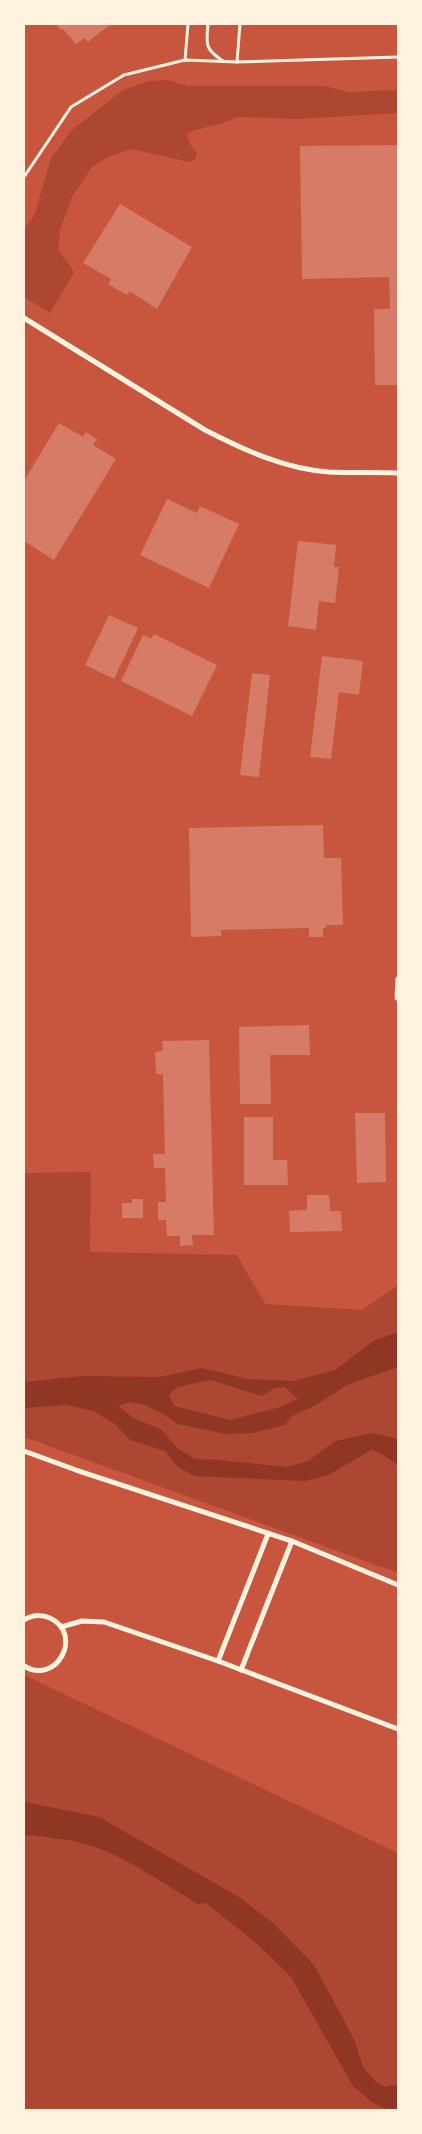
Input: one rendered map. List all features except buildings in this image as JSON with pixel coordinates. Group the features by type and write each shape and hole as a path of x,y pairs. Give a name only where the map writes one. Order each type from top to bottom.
{"street":[{"path":"24,318 205,430 235,446 261,456 306,469 328,472 398,473"},
{"path":"397,998 398,979"},
{"path":"24,1450 292,1541 398,1585"},
{"path":"218,1661 268,1534"},
{"path":"241,1670 292,1541"},
{"path":"24,1620 38,1615 46,1617 61,1627 66,1644 60,1661 52,1667 44,1670 34,1670 24,1666"},
{"path":"61,1627 82,1621 104,1622 218,1661 398,1729"}],"lane":[{"path":"185,60 188,24"},
{"path":"208,24 206,45 212,54 223,62"},
{"path":"237,62 240,24"},
{"path":"24,177 71,107 124,75 185,60 237,62 398,58"}],"shaded area":[{"path":"167,80 188,86 325,86 349,92 398,90 398,113 296,119 238,117 220,124 194,130 187,134 190,144 197,153 195,159 189,162 132,149 107,157 92,167 72,197 60,230 58,249 74,272 50,313 24,297 24,231 35,213 51,158 73,129 123,90 149,81"},
{"path":"91,1172 90,1252 237,1255 265,1304 362,1310 398,1285 398,1573 24,1437 24,1173"},
{"path":"398,1332 398,1367 349,1384 316,1405 292,1416 285,1425 252,1433 226,1434 178,1424 162,1413 145,1405 128,1402 118,1406 135,1419 161,1429 177,1448 195,1459 287,1467 308,1461 335,1441 373,1433 398,1439 398,1465 380,1453 371,1450 329,1475 305,1481 194,1476 178,1467 165,1451 130,1440 115,1424 94,1411 66,1405 24,1408 24,1382 81,1376 160,1377 202,1368 247,1379 293,1381 335,1370 375,1340","holes":["211,1380 262,1396 275,1388 285,1387 298,1399 277,1408 230,1420 174,1406 169,1395 177,1387"]},
{"path":"24,1675 398,1853 398,2110 24,2110"},
{"path":"24,1802 99,1817 239,1897 273,1923 314,1965 354,2039 363,2067 376,2082 385,2087 398,2084 398,2110 379,2106 353,2086 291,1977 255,1942 206,1903 198,1904 146,1872 106,1851 76,1842 24,1835"}]}
